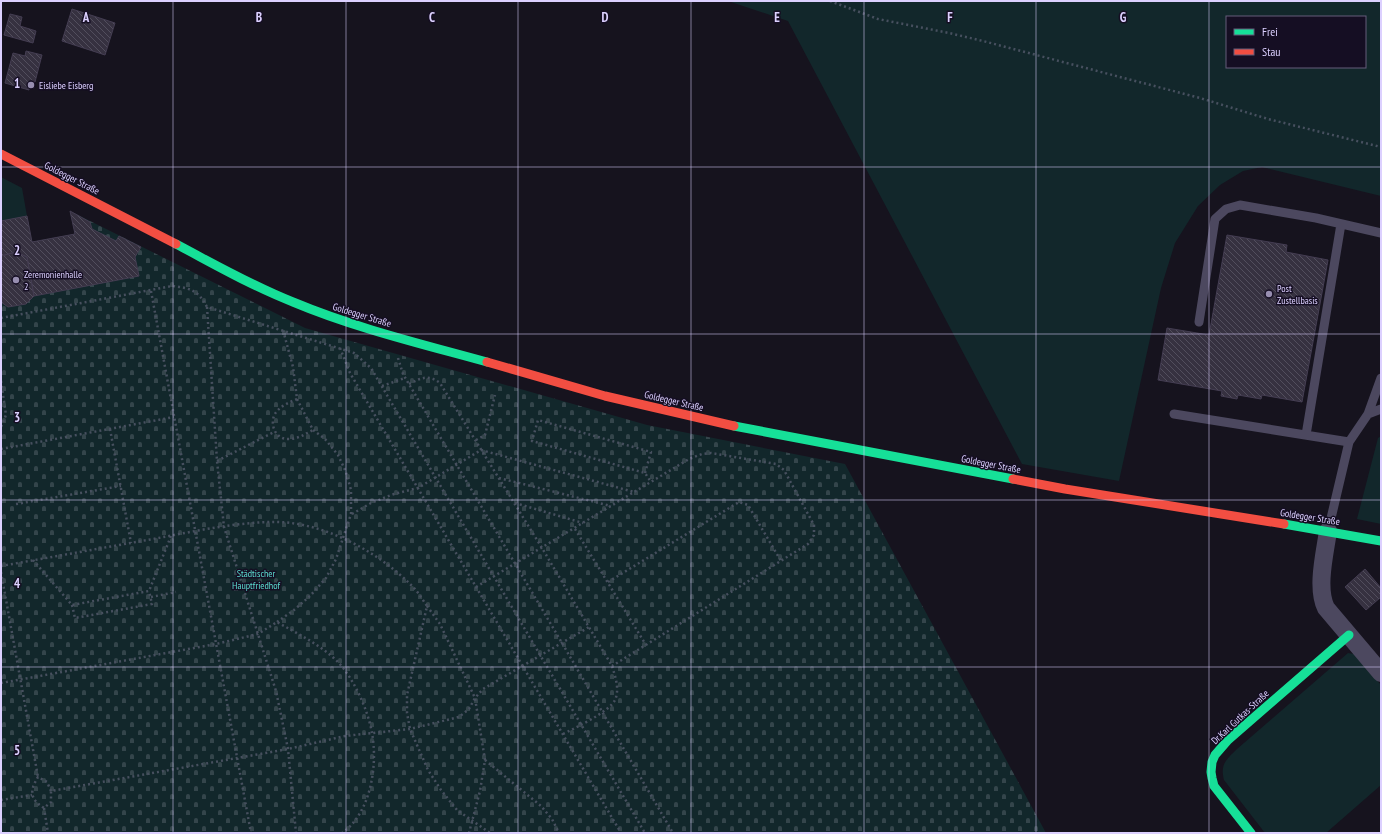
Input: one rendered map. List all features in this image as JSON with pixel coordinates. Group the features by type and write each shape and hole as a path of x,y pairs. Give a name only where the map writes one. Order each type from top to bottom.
{"street":[{"name":"Goldegger Straße","path":"1,154 255,285 292,302 329,316 391,335 605,396 729,425 1065,489 1328,531 1381,541"},
{"path":"1328,531 1321,589 1322,600 1326,608 1381,673"},
{"name":"Dr.Karl Gutkas-Straße","path":"1252,833 1214,786 1211,772 1212,762 1215,755 1228,740 1349,635"}],"lane":[{"path":"1199,322 1215,219 1226,209 1240,205 1316,218 1381,233"},
{"path":"1306,435 1341,224"},
{"path":"1328,531 1348,442 1368,414 1381,378"},
{"path":"1368,414 1381,409"},
{"path":"1174,414 1348,442"}],"path":[{"path":"830,1 878,19 976,40 1200,98 1276,121 1381,147"},
{"path":"1,318 172,286 190,288 202,297 207,307 217,461 224,527 274,684 288,748 296,833"},
{"path":"150,291 251,833"},
{"path":"207,307 354,353 371,368 645,833"},
{"path":"1,683 216,644 258,634 294,610 310,596 326,578 336,559 351,514 351,490 346,472 338,455 325,440 313,430 297,399 293,367 283,330"},
{"path":"391,335 405,378 516,564 673,833"},
{"path":"340,348 350,373 621,833"},
{"path":"409,384 426,377 434,378 440,383 542,548 612,666 617,682 615,700 603,712 563,734"},
{"path":"382,386 405,378"},
{"path":"1,381 6,415 1,428"},
{"path":"476,440 485,435 494,395"},
{"path":"297,399 276,411 273,422 274,432 279,437 288,440 299,437 313,430"},
{"path":"1,449 174,417"},
{"path":"645,473 651,452 538,420 532,441 645,473 651,482"},
{"path":"110,429 131,543"},
{"path":"217,461 274,432"},
{"path":"351,514 377,500 418,488 482,450 634,492"},
{"path":"476,587 575,529 689,459 702,454 711,453 776,464 784,470 814,525 814,535 808,544 612,666"},
{"path":"499,478 611,506"},
{"path":"16,504 121,486"},
{"path":"608,582 739,502 748,505 782,560"},
{"path":"514,503 583,524"},
{"path":"1,566 194,531 271,521 298,524 343,538 391,567 412,585 440,624 475,698 486,760 469,833"},
{"path":"575,529 646,645"},
{"path":"34,560 72,605 75,618 152,604 149,591 171,535"},
{"path":"1,572 38,777 32,786 32,795 36,803 44,808 48,833"},
{"path":"72,605 149,591"},
{"path":"151,597 176,592"},
{"path":"427,606 407,695 407,713 410,728 428,770 441,790 457,810 490,833"},
{"path":"277,622 325,650 339,663 357,690 372,733 374,762 372,783 366,801 357,818 342,833"},
{"path":"51,791 288,748 345,736 410,728 459,717 469,709 475,698 483,689 589,627"},
{"path":"486,760 541,806 552,819 559,833"},
{"path":"38,777 47,782 51,791 51,802 44,808"},
{"path":"1,800 32,795"}],"green space":[{"path":"728,1 1381,1 1381,196 1262,167 1243,171 1220,185 1198,206 1175,243 1161,288 1119,481 1022,464 788,21"},
{"path":"1,177 22,188 27,216 1,221"},
{"name":"Städtischer Hauptfriedhof","path":"70,211 305,328 647,425 845,464 1046,833 1,833 1,221 27,216 32,242 75,234"},
{"path":"1381,436 1381,524 1357,519 1378,438"},
{"path":"1348,653 1354,654 1381,685 1381,785 1326,833 1265,833 1224,780 1223,766 1237,749"}],"building":[{"path":"72,9 115,23 105,55 62,41"},
{"path":"10,14 22,17 20,26 36,31 33,43 4,35"},
{"path":"26,51 42,55 35,82 31,81 29,90 5,83 13,53 25,56"},
{"path":"70,211 90,222 92,229 116,241 119,236 141,247 135,257 139,276 34,296 27,257 16,252 1,256 1,221 27,216 32,242 75,234"},
{"name":"Post Zustellbasis","path":"1227,235 1287,245 1286,252 1328,260 1302,402 1262,395 1261,399 1238,395 1237,399 1221,396 1222,391 1158,380 1167,328 1209,335"},
{"name":"Zeremonienhalle 2","path":"16,252 27,257 34,296 26,304 8,307 1,302 1,256"},
{"path":"1365,569 1381,588 1381,597 1366,610 1345,587"}],"traffic: fast":[{"path":"176,244 263,289 316,311 389,335 487,362"},
{"path":"734,426 1013,479"},
{"path":"1284,524 1381,541"},
{"path":"1251,833 1214,786 1211,772 1212,762 1215,755 1228,740 1349,635"}],"traffic: jam":[{"path":"1,154 176,244"},
{"path":"487,362 605,396 734,426"},
{"path":"1013,479 1065,489 1284,524"}],"place":[{"name":"Eisliebe Eisberg","path":"31,85"},
{"name":"Zeremonienhalle 2","path":"16,280"},
{"name":"Post Zustellbasis","path":"1269,294"}]}
